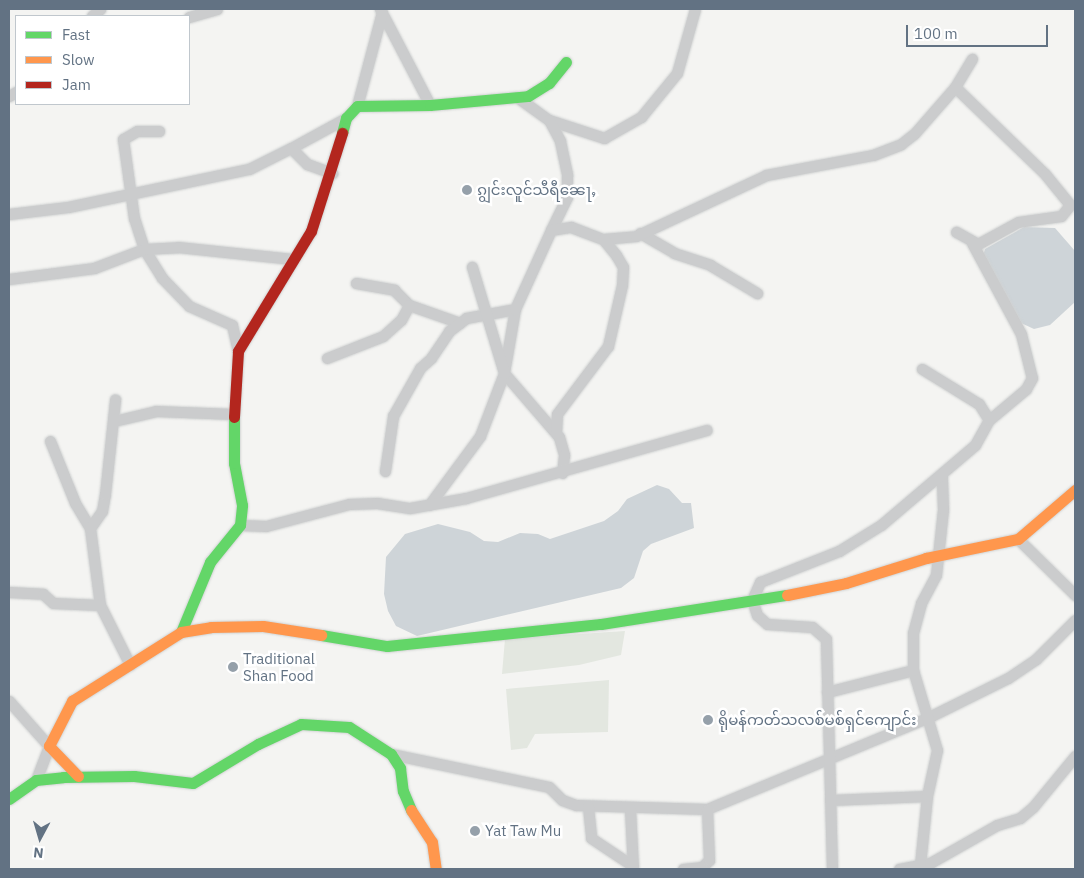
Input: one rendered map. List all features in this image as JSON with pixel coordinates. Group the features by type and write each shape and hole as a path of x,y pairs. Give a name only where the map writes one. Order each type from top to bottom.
{"street":[{"path":"190,17 217,9"},
{"path":"517,98 549,120 604,138 641,117 677,73 695,9"},
{"path":"381,10 430,105"},
{"path":"9,214 68,207 131,192 249,169 346,118 357,106 381,10"},
{"path":"551,230 571,227 602,239 640,233 766,175 873,155 901,144 914,134 955,87 972,59"},
{"path":"357,106 430,105 528,96 549,83 566,62"},
{"path":"955,87 1045,174 1072,203 1061,216 1018,222 978,244 972,243 956,232"},
{"path":"238,351 292,259 311,231 332,173 346,118"},
{"path":"430,505 480,436 504,373 515,309 567,197 567,175 560,141 549,120"},
{"path":"160,131 136,131 123,139 122,151 131,192 134,218 144,249 162,278 189,306 232,325 238,351 234,414 234,463 242,505 240,525 210,562 181,632"},
{"path":"291,148 307,164 332,173"},
{"path":"640,233 674,253 710,265 757,294"},
{"path":"556,433 557,414 608,346 614,329 623,267 602,239"},
{"path":"832,869 831,756 826,639 821,632 812,627 767,624 757,615 752,600 760,582 780,572 809,564 839,551 881,525 942,476 974,445 990,420 1026,389 1032,378 1020,334 972,243"},
{"path":"9,279 94,268 144,249 178,247 292,259"},
{"path":"472,266 504,373 556,433 564,455 562,473"},
{"path":"356,283 394,290 409,306 460,322"},
{"path":"327,358 383,336 401,320 409,306"},
{"path":"385,471 393,416 420,368 460,322 466,318 515,309"},
{"path":"922,369 979,404 990,420"},
{"path":"90,528 102,511 115,400"},
{"path":"114,421 156,411 234,414"},
{"path":"240,525 266,526 349,504 377,503 410,508 430,505 562,473 707,430"},
{"path":"50,440 75,503 90,528 100,605 130,665"},
{"path":"920,865 927,796 937,750 913,670 913,633 921,603 936,575 936,556 943,509 942,476"},
{"path":"36,780 49,746 72,701 181,632 211,627 262,626 387,646 601,624 846,583 936,556 1018,538 1075,490"},
{"path":"1018,538 1075,595"},
{"path":"9,592 43,594 53,603 100,605"},
{"path":"9,799 11,794 36,780 78,776 134,776 192,783 258,744 301,724 349,727 391,754 549,787 562,800 588,807 707,809 927,717 1008,678 1036,659 1075,620"},
{"path":"827,692 913,670"},
{"path":"9,701 78,776"},
{"path":"391,754 400,768 403,791 417,824 432,842 436,869"},
{"path":"899,869 930,863 997,825 1020,818 1033,807 1075,756"},
{"path":"830,800 927,796"},
{"path":"588,807 590,838 633,868"},
{"path":"630,809 633,868"},
{"path":"683,869 702,867 709,860 707,809"}],"shaded area":[{"path":"1024,227 1055,228 1075,251 1075,302 1050,325 1034,329 1021,323 982,259 985,249"},
{"path":"657,485 669,489 682,503 691,503 694,528 651,544 643,551 634,578 621,588 417,636 396,626 388,611 384,594 386,557 405,534 438,524 470,532 484,541 498,542 520,533 538,534 550,539 604,521 618,511 627,499"},
{"path":"625,631 621,655 579,665 502,674 505,639"},
{"path":"609,680 608,732 535,734 527,748 511,750 506,689"}],"traffic: fast":[{"path":"342,133 346,118 357,106 430,105 528,96 549,83 566,62"},
{"path":"181,632 210,562 240,525 242,505 234,463 234,417"},
{"path":"321,635 387,646 601,624 787,595"},
{"path":"9,799 36,780 63,777 134,776 193,783 258,744 301,724 349,727 391,754 400,768 403,791 411,810"}],"traffic: slow":[{"path":"787,595 846,583 926,558 1018,539 1075,490"},
{"path":"78,776 49,746 72,701 181,632 211,627 263,626 321,635"},
{"path":"411,810 432,842 436,869"}],"traffic: jam":[{"path":"234,417 238,351 311,231 342,133"}],"place":[{"name":"ၵျွင်းလူင်သီရီၼေႃႇ","path":"467,190"},
{"name":"Traditional Shan Food","path":"233,667"},
{"name":"ရိုမန်ကတ်သလစ်မစ်ရှင်ကျောင်း","path":"708,720"},
{"name":"Yat Taw Mu","path":"475,831"}]}
